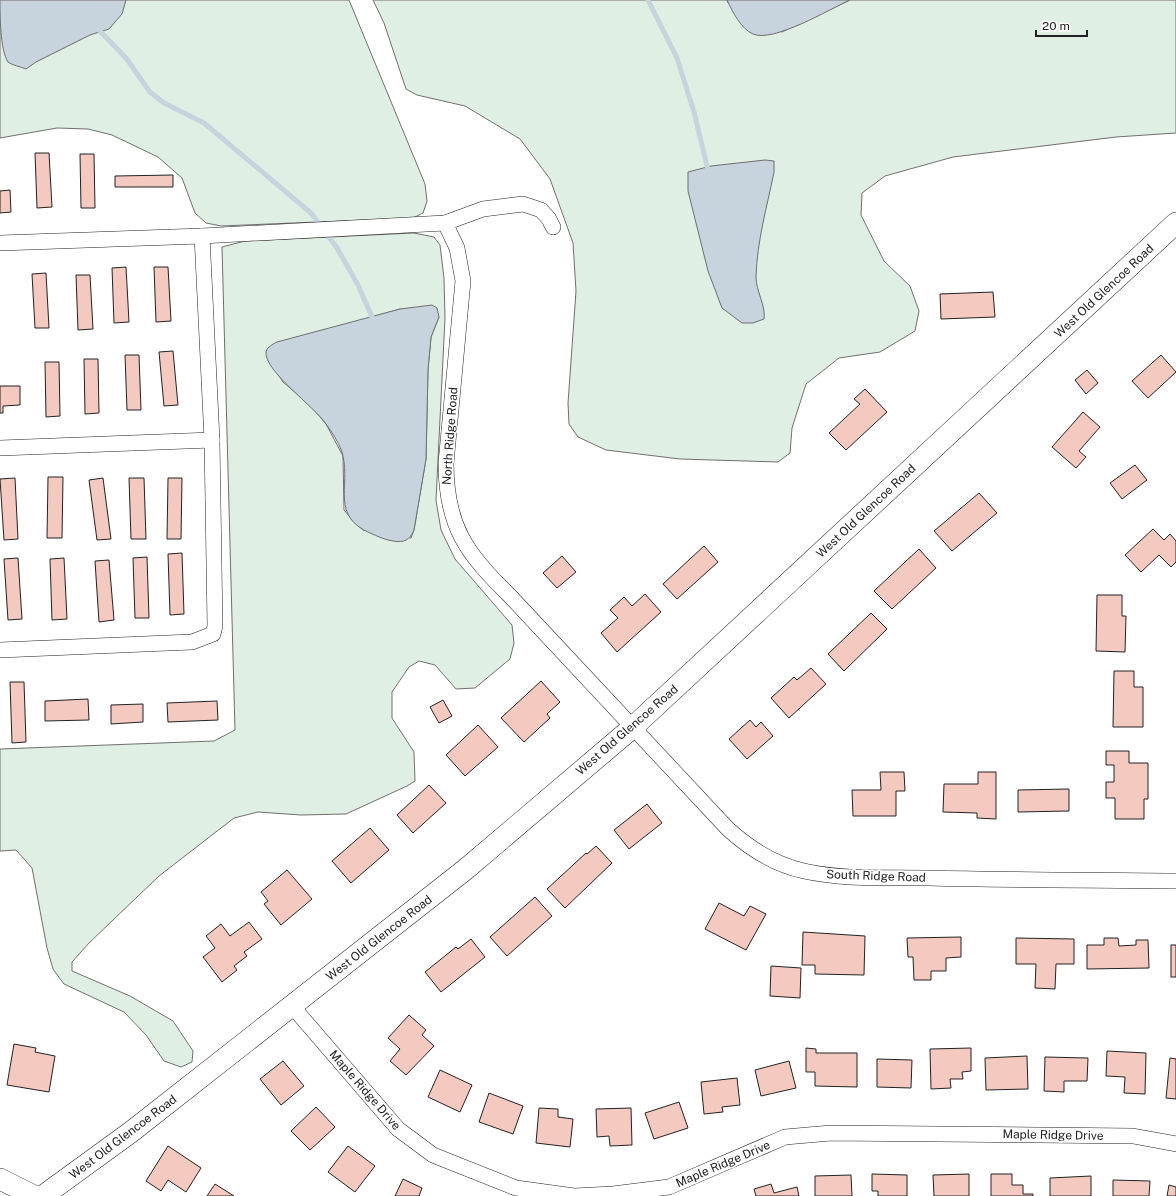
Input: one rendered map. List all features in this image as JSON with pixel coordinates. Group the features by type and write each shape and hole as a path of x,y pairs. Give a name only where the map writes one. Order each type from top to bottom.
{"street":[{"path":"0,243 202,236 445,223 483,209 523,204 540,210 549,219 553,227"},
{"name":"North Ridge Road","path":"445,223 457,248 463,281 446,462 446,489 456,527 468,550 484,571 510,596 632,728"},
{"name":"West Old Glencoe Road","path":"44,1196 132,1132 466,869 632,728 1176,223"},
{"path":"0,650 192,642 213,634 212,440 202,236"},
{"path":"0,448 212,440"},
{"name":"South Ridge Road","path":"632,728 739,838 776,861 803,871 831,876 978,879 1176,880"},
{"name":"Maple Ridge Drive","path":"292,1006 398,1129 433,1155 516,1188 574,1196 613,1194 669,1187 785,1137 831,1133 1133,1136 1176,1144"},
{"path":"0,1179 34,1196"}],"green space":[{"path":"0,0 349,0 425,184 427,201 423,213 413,218 221,226 206,223 195,213 182,178 158,157 112,135 88,129 57,128 0,138"},
{"path":"373,0 727,0 728,3 782,32 850,0 1176,0 1176,133 1116,137 953,157 885,176 862,193 861,215 884,261 910,286 919,311 915,331 880,352 839,358 806,384 792,428 790,453 778,462 680,459 606,450 578,437 569,424 568,403 576,291 573,243 550,179 520,139 465,106 417,95 406,89 384,23"},
{"path":"414,233 434,237 440,245 444,278 445,318 436,500 441,530 455,559 512,625 514,643 510,659 475,688 456,689 435,665 419,661 409,667 392,692 392,718 414,752 415,781 346,814 301,815 258,812 234,818 159,876 89,943 72,962 72,971 130,996 173,1021 193,1051 192,1062 181,1067 164,1061 146,1035 124,1012 64,984 53,969 47,948 32,868 16,850 0,851 0,749 214,741 235,730 222,247 245,241","holes":["400,309 439,317 431,337 428,370 426,459 414,530 411,538 363,530 344,510 343,456 326,424 309,404 283,382 268,359 372,317"]}],"shaded area":[{"path":"0,0 126,0 122,14 109,29 90,35 36,62 26,69 8,62 5,57 1,32"},
{"path":"727,0 850,0 787,30 774,34 762,35 749,32 741,24"},
{"path":"765,160 774,161 774,172 760,237 756,277 756,282 764,309 764,319 753,323 742,323 722,308 708,271 688,191 688,172 711,166"},
{"path":"432,305 437,308 439,317 431,337 428,370 426,459 414,530 411,536 406,540 397,542 381,538 370,533 358,526 350,518 344,500 345,468 342,452 338,444 331,431 320,417 281,379 273,369 266,352 269,347 277,342 400,309"}],"building":[{"path":"35,153 49,153 52,207 37,208"},
{"path":"80,154 94,154 95,208 81,208"},
{"path":"173,175 173,187 115,187 115,176"},
{"path":"10,190 11,212 0,213 0,191"},
{"path":"126,267 129,322 114,323 112,268"},
{"path":"154,267 168,267 171,321 156,322"},
{"path":"46,273 49,328 35,328 32,274"},
{"path":"76,275 90,275 93,329 78,330"},
{"path":"993,292 995,317 941,319 940,294"},
{"path":"173,351 178,405 164,406 159,352"},
{"path":"125,355 139,355 141,410 127,410"},
{"path":"1161,355 1176,372 1148,398 1132,381"},
{"path":"84,359 98,359 99,413 85,414"},
{"path":"45,362 59,362 60,416 46,417"},
{"path":"1087,370 1098,383 1086,394 1075,380"},
{"path":"0,386 20,386 20,405 3,406 3,413 0,413"},
{"path":"865,389 887,412 846,450 829,433 860,404 854,399"},
{"path":"1083,412 1100,427 1079,451 1086,457 1076,468 1052,447"},
{"path":"1135,465 1147,480 1122,499 1110,483"},
{"path":"48,477 63,477 62,538 47,538"},
{"path":"15,478 18,539 4,540 0,479"},
{"path":"103,478 111,539 97,540 89,480"},
{"path":"129,478 144,478 146,539 131,539"},
{"path":"168,478 182,478 181,539 167,539"},
{"path":"979,493 997,513 952,551 934,531"},
{"path":"1153,529 1164,540 1170,534 1176,541 1176,562 1171,567 1159,555 1141,572 1125,555"},
{"path":"704,546 718,562 677,599 663,584"},
{"path":"919,549 936,568 892,609 874,591"},
{"path":"182,553 184,614 170,615 168,554"},
{"path":"562,556 576,572 557,588 543,573"},
{"path":"147,557 149,618 135,618 133,558"},
{"path":"18,558 22,619 8,620 4,559"},
{"path":"64,558 67,619 52,620 50,559"},
{"path":"109,560 114,620 99,622 95,561"},
{"path":"645,594 661,612 617,652 601,633 618,618 610,610 624,597 632,606"},
{"path":"1097,595 1122,595 1122,616 1126,616 1125,652 1096,651"},
{"path":"871,613 887,629 844,671 828,654"},
{"path":"811,668 826,684 789,718 771,698 794,677 797,680"},
{"path":"1114,671 1134,671 1134,687 1143,687 1143,727 1113,727"},
{"path":"541,681 560,702 547,714 550,718 524,742 501,718"},
{"path":"10,682 24,682 26,742 12,743"},
{"path":"88,699 89,720 45,721 45,701"},
{"path":"443,700 452,716 439,723 430,707"},
{"path":"217,701 218,720 168,722 167,703"},
{"path":"143,704 143,722 111,724 111,705"},
{"path":"750,720 756,727 761,722 773,736 747,759 729,739"},
{"path":"478,725 498,747 465,776 446,755"},
{"path":"1106,751 1129,751 1129,763 1148,763 1148,799 1144,799 1144,819 1115,819 1115,798 1106,798 1106,782 1114,782 1114,765 1106,765"},
{"path":"880,772 904,772 905,791 896,791 896,816 853,816 852,790 881,790"},
{"path":"978,772 996,772 996,819 977,818 977,813 943,812 944,784 978,784"},
{"path":"429,785 446,803 413,833 397,815"},
{"path":"1069,789 1069,811 1018,812 1018,790"},
{"path":"647,804 662,823 629,849 614,830"},
{"path":"370,828 389,850 351,883 332,861"},
{"path":"596,846 612,863 565,908 547,889 586,853 587,854"},
{"path":"287,870 312,899 281,925 264,904 268,901 261,892"},
{"path":"535,897 552,916 507,956 490,937"},
{"path":"719,903 744,916 750,906 766,914 746,950 705,929"},
{"path":"249,922 262,939 244,952 247,956 234,966 237,970 222,982 203,957 215,948 206,936 221,924 230,936"},
{"path":"803,932 865,936 864,975 815,974 815,965 802,965"},
{"path":"961,937 961,957 946,958 946,971 931,971 931,980 914,980 913,957 908,957 907,938"},
{"path":"1016,938 1074,939 1074,964 1056,964 1055,989 1035,988 1036,964 1016,964"},
{"path":"1104,938 1118,938 1119,946 1136,945 1136,940 1148,940 1149,968 1087,969 1087,945 1104,945"},
{"path":"471,939 485,957 441,992 425,972 456,947 458,949"},
{"path":"1171,945 1176,945 1176,977 1171,977"},
{"path":"771,966 801,968 800,998 770,996"},
{"path":"409,1015 426,1030 422,1035 434,1046 406,1075 390,1061 400,1049 388,1038"},
{"path":"14,1044 36,1048 35,1052 55,1056 49,1092 7,1085"},
{"path":"806,1048 816,1049 816,1053 857,1053 857,1087 815,1086 815,1072 806,1072"},
{"path":"971,1048 971,1071 962,1072 963,1079 950,1079 951,1088 931,1089 930,1049"},
{"path":"1107,1051 1146,1053 1145,1094 1124,1093 1125,1077 1106,1076"},
{"path":"1027,1056 1028,1089 986,1090 985,1058"},
{"path":"1045,1057 1088,1058 1087,1081 1064,1081 1064,1092 1044,1091"},
{"path":"1170,1058 1176,1059 1176,1099 1166,1098"},
{"path":"877,1059 912,1060 911,1088 877,1087"},
{"path":"283,1061 304,1086 281,1105 260,1079"},
{"path":"789,1061 796,1088 761,1096 755,1070"},
{"path":"440,1070 472,1085 460,1112 428,1097"},
{"path":"737,1078 740,1105 722,1107 723,1112 704,1114 701,1082"},
{"path":"489,1093 523,1106 513,1134 479,1122"},
{"path":"679,1102 688,1128 654,1139 645,1113"},
{"path":"316,1107 335,1127 310,1150 291,1131"},
{"path":"539,1108 558,1109 558,1117 573,1119 570,1147 536,1143"},
{"path":"631,1108 632,1145 610,1146 609,1136 597,1137 596,1109"},
{"path":"168,1146 201,1168 186,1192 168,1180 161,1191 146,1181"},
{"path":"348,1146 375,1166 355,1192 328,1172"},
{"path":"872,1174 907,1175 907,1196 878,1196 878,1191 872,1191"},
{"path":"969,1174 969,1196 934,1196 933,1175"},
{"path":"991,1174 1012,1174 1012,1185 1023,1185 1023,1194 1033,1194 1033,1196 991,1196"},
{"path":"851,1175 852,1196 815,1196 815,1176"},
{"path":"1091,1176 1091,1196 1050,1196 1050,1178"},
{"path":"403,1179 422,1188 419,1196 395,1196"},
{"path":"1113,1180 1150,1181 1149,1196 1113,1196"},
{"path":"215,1184 234,1196 207,1196"},
{"path":"771,1184 774,1193 797,1187 799,1196 756,1196 754,1189"},
{"path":"1169,1185 1176,1187 1176,1196 1167,1196"}],"waterway":[{"path":"648,0 677,58 694,112 709,174"},
{"path":"97,28 126,58 150,92 164,103 204,123 311,213 337,248 358,285 372,317 372,322"}]}
